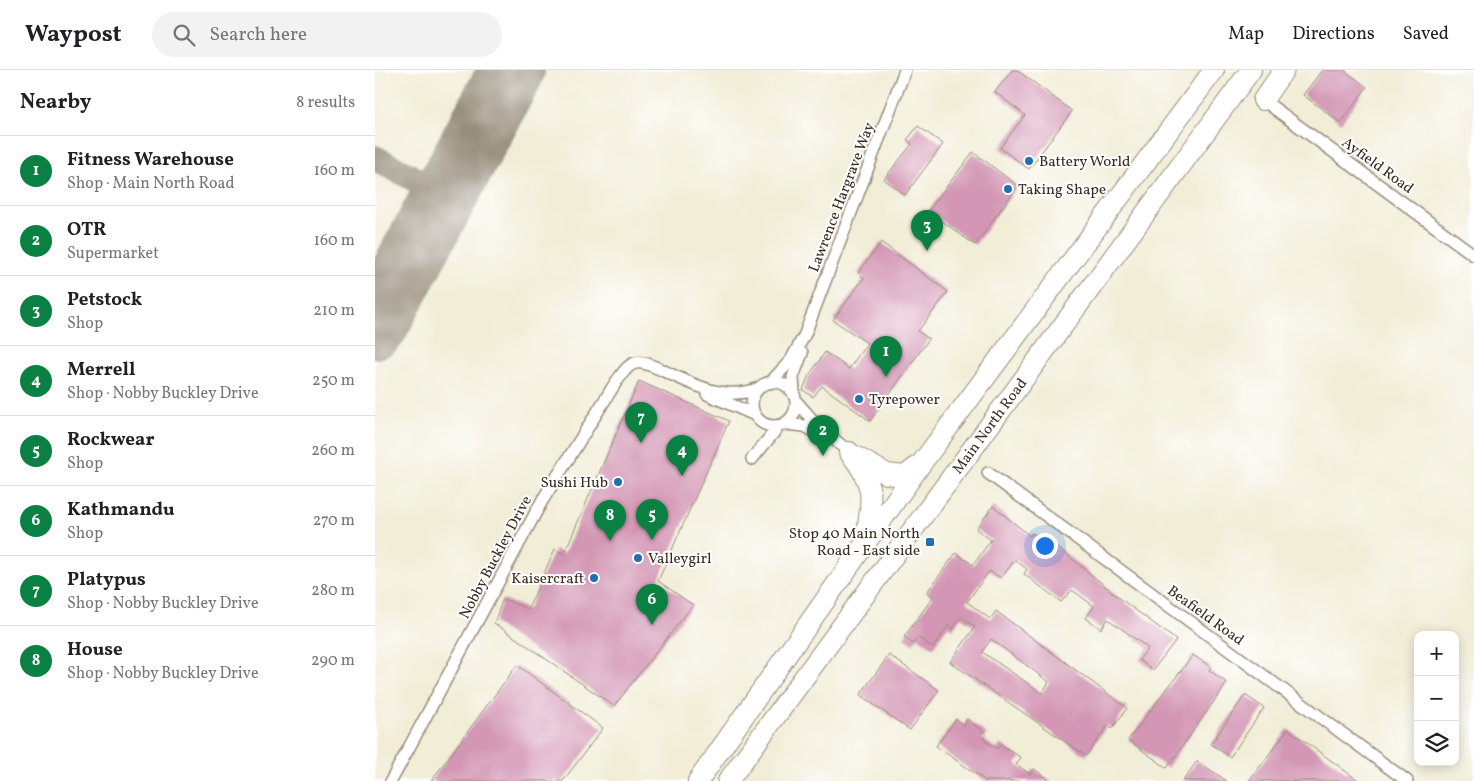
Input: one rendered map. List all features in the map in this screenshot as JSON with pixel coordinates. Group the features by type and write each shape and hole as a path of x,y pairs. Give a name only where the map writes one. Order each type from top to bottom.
{"highway":[{"path":"698,781 921,464 1214,70"},
{"name":"Main North Road","path":"728,781 1251,70"},
{"path":"1263,100 1284,70"},
{"path":"847,450 887,474 905,476 921,464"},
{"path":"847,450 867,479 872,497 864,544"}],"street":[{"name":"Lawrence Hargrave Way","path":"770,383 791,360 805,334 905,70"},
{"name":"Ayfield Road","path":"1263,100 1474,255"},
{"name":"Lawrence Hargrave Way","path":"795,398 793,377 803,352 805,334"},
{"name":"Nobby Buckley Drive","path":"391,781 542,501 616,382 634,364 646,364 698,386 730,394 759,388"},
{"path":"795,398 793,417 781,425 753,459 758,437 756,417 752,404 759,388 770,383 782,384 795,398 816,424 847,450"},
{"name":"Nobby Buckley Drive","path":"698,386 710,396 756,417"},
{"path":"756,417 767,426 805,426 847,450"},
{"name":"Beafield Road","path":"988,473 1407,781"}],"building":[{"path":"1012,70 1017,70 1072,111 1029,169 1000,148 1025,115 995,92"},
{"path":"1322,70 1344,70 1367,87 1341,123 1303,95"},
{"path":"918,126 943,144 905,195 884,179 912,144 907,140"},
{"path":"973,152 1018,186 975,245 928,211"},
{"path":"881,242 948,292 918,331 929,339 870,421 822,386 813,397 803,390 808,377 825,352 849,369 867,343 833,320 864,278 858,273"},
{"path":"639,381 729,421 658,581 693,605 614,706 494,623 503,599 528,609 555,549 564,554"},
{"path":"993,506 1030,536 1032,533 1038,535 1064,552 1122,600 1176,640 1153,670 1139,660 1148,648 1108,619 1101,629 1086,618 1094,606 1072,590 1061,602 1024,574 1027,569 1015,560 1001,578 989,571 967,602 990,619 996,611 1127,708 1112,729 1108,725 1086,756 950,662 975,627 961,617 953,629 948,626 933,648 918,637 913,644 904,637 933,597 927,592 956,553 973,565 991,540 976,529","holes":["991,639 1049,682 1042,693 982,652"]},
{"path":"889,655 939,690 910,730 860,695"},
{"path":"1193,655 1211,667 1209,670 1227,683 1167,768 1128,740"},
{"path":"517,665 603,728 563,781 431,781"},
{"path":"1245,695 1264,708 1230,757 1211,744"},
{"path":"956,719 964,725 967,719 987,734 983,739 997,749 1001,744 1021,758 1016,764 1030,774 1034,769 1051,781 986,781 936,746"},
{"path":"1288,729 1359,781 1249,781"},
{"path":"1197,761 1227,781 1183,781"}],"taxiway":[{"path":"375,158 445,195"}],"runway":[{"path":"375,326 512,70"}],"place":[{"name":"Battery World","path":"1029,161"},
{"name":"Taking Shape","path":"1008,189"},
{"name":"Petstock","path":"927,251"},
{"name":"Fitness Warehouse","path":"886,377"},
{"name":"Tyrepower","path":"859,399"},
{"name":"Platypus","path":"641,443"},
{"name":"OTR","path":"823,456"},
{"name":"Merrell","path":"682,476"},
{"name":"Sushi Hub","path":"618,482"},
{"name":"Rockwear","path":"652,540"},
{"name":"House","path":"610,541"},
{"name":"Stop 40 Main North Road - East side","path":"930,542"},
{"name":"Valleygirl","path":"638,558"},
{"name":"Kaisercraft","path":"594,578"},
{"name":"Kathmandu","path":"652,625"}]}
